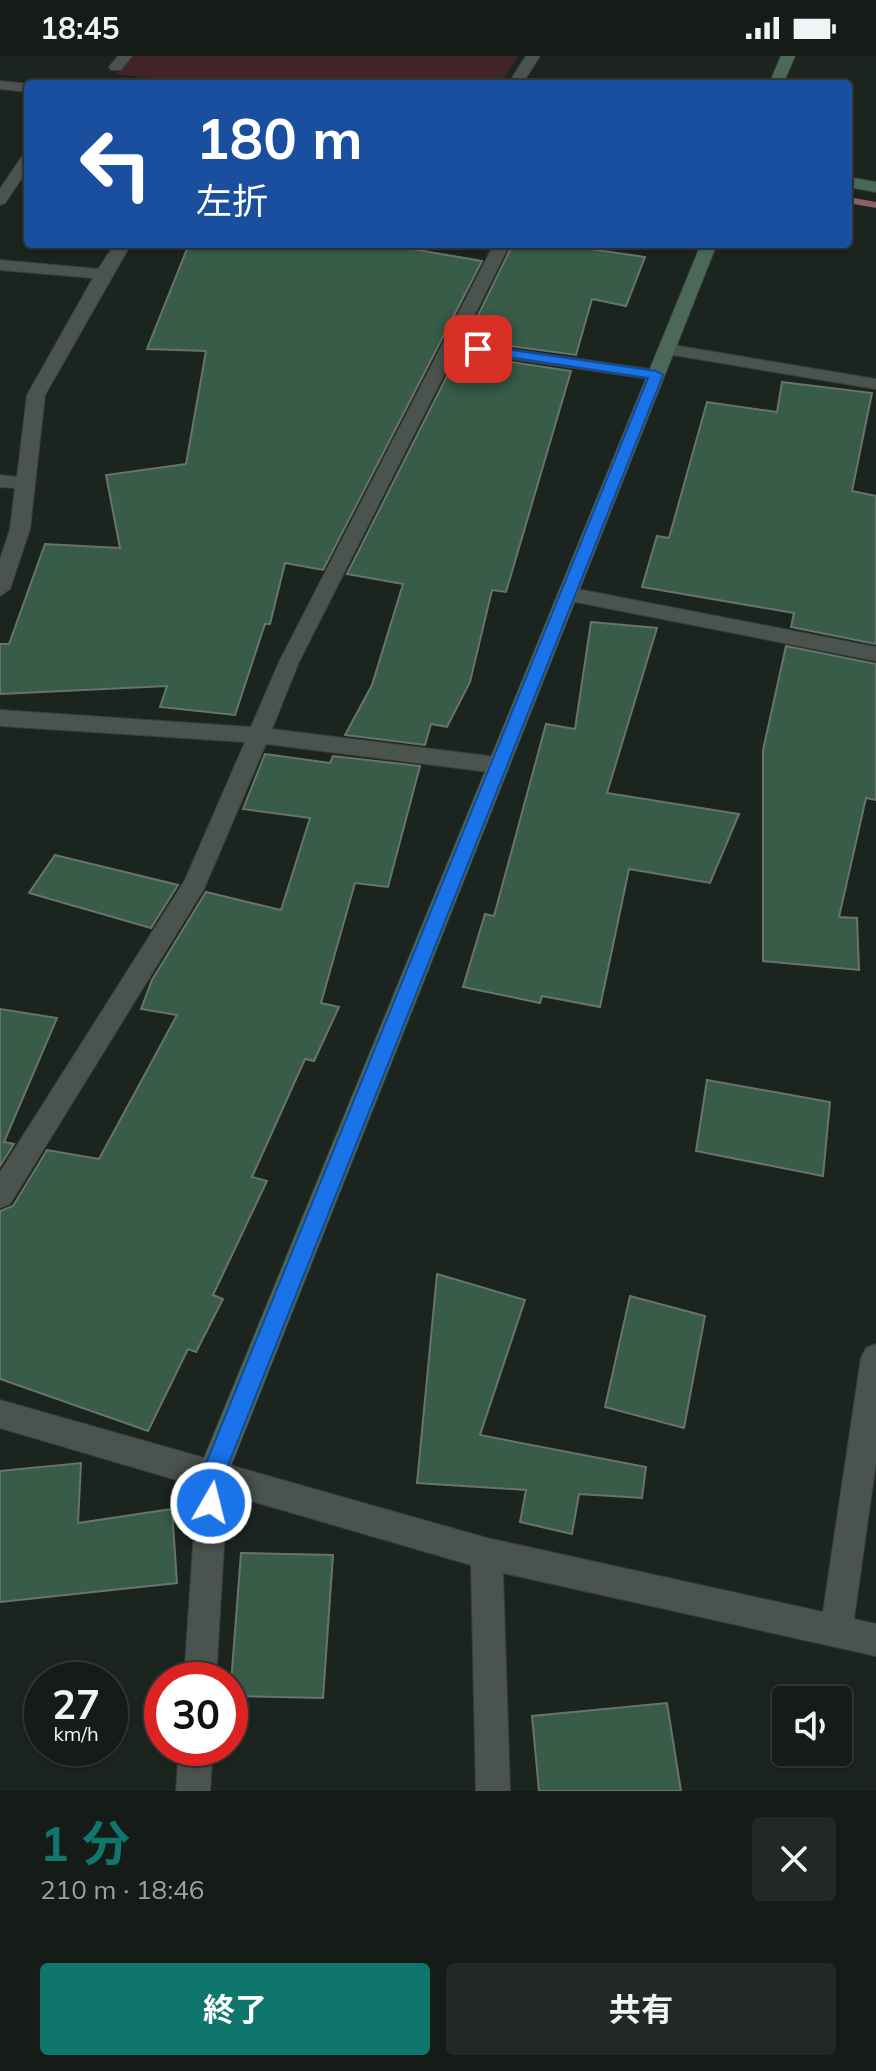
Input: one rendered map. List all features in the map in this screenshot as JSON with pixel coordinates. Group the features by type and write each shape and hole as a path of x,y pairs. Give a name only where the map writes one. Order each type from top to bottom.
{"street":[{"path":"518,80 533,56"},
{"path":"778,80 788,56"},
{"path":"0,85 24,88"},
{"path":"0,200 24,164"},
{"path":"852,183 876,187"},
{"path":"0,589 20,529 36,395 120,248"},
{"path":"0,1196 196,883 289,662 500,248"},
{"path":"201,1662 213,1473 707,248"},
{"path":"0,265 103,274"},
{"path":"449,345 656,375"},
{"path":"667,349 876,384"},
{"path":"0,481 26,484"},
{"path":"567,594 876,654"},
{"path":"0,718 258,735 497,765"},
{"path":"836,1633 876,1358"},
{"path":"0,1414 487,1554 876,1640"},
{"path":"487,1554 493,1791"},
{"path":"193,1791 195,1766"}],"shaded area":[{"path":"131,56 518,56 503,80 167,80 115,74"}],"building":[{"path":"187,248 406,248 482,261 323,570 285,563 270,624 265,624 235,715 160,707 167,686 0,694 0,644 9,644 45,544 120,548 106,475 186,464 206,351 147,349"},
{"path":"511,248 583,248 645,257 626,306 592,299 576,355 466,340"},
{"path":"458,354 571,371 506,592 492,590 470,682 447,727 431,724 425,745 345,735 372,685 403,584 347,574"},
{"path":"782,382 872,393 852,491 876,496 876,644 791,627 794,613 642,587 657,536 669,538 707,402 777,412"},
{"path":"591,622 657,628 607,793 739,814 710,883 629,869 600,1007 542,996 540,1003 463,987 485,914 494,916 546,724 575,729"},
{"path":"786,646 876,664 876,800 866,798 839,917 857,918 859,970 763,961 763,750"},
{"path":"265,754 330,763 333,756 420,766 388,887 355,883 321,1003 339,1007 314,1061 305,1059 252,1177 267,1181 213,1295 223,1299 196,1352 188,1349 148,1431 0,1379 0,1211 13,1206 47,1150 99,1159 177,1015 141,1009 152,980 206,892 281,910 310,818 243,809"},
{"path":"55,855 178,885 151,928 29,893"},
{"path":"0,1009 57,1018 4,1142 14,1144 0,1166"},
{"path":"707,1080 830,1102 823,1176 696,1151"},
{"path":"437,1274 525,1300 480,1435 646,1467 642,1498 579,1494 572,1534 520,1522 526,1490 417,1483"},
{"path":"630,1296 705,1316 684,1428 605,1407"},
{"path":"81,1463 78,1523 172,1509 177,1583 0,1602 0,1471"},
{"path":"241,1553 333,1555 323,1698 248,1696 248,1662 233,1662"},
{"path":"667,1703 681,1791 539,1791 532,1716"}],"waterway":[{"path":"852,201 876,205"}],"route":[{"path":"211,1503 213,1473 656,375 478,349"}]}
